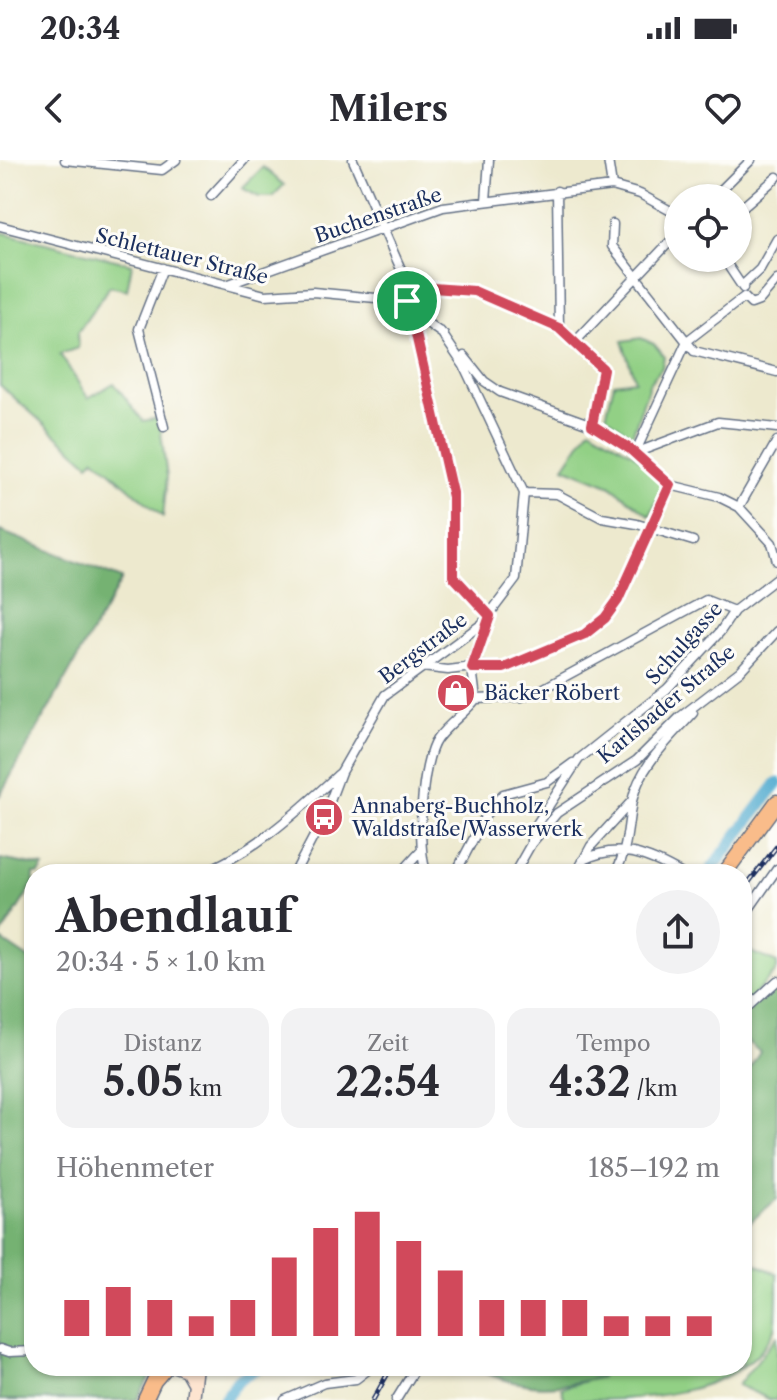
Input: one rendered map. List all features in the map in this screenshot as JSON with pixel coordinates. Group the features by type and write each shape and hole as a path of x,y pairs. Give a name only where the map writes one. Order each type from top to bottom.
{"main road":[{"path":"731,864 777,802"},
{"path":"145,1400 163,1376"},
{"path":"189,1376 194,1384"},
{"path":"192,1400 195,1376"}],"street":[{"path":"65,160 162,170 176,160"},
{"path":"211,196 244,160"},
{"path":"353,160 392,246 405,286 453,497 453,576 490,616 472,668 476,699"},
{"path":"486,201 489,160"},
{"path":"608,160 612,186"},
{"path":"727,184 751,160"},
{"path":"752,199 777,177"},
{"name":"Buchenstraße","path":"229,284 443,207 612,186 640,194 664,207"},
{"path":"557,191 559,328"},
{"path":"613,224 612,246 694,351 777,372"},
{"name":"Schlettauer Straße","path":"0,226 265,295 313,292 408,305 441,332 484,381 500,392 592,425 635,453 670,485 719,497 739,507 772,543 777,561"},
{"path":"743,285 760,269 777,239"},
{"path":"575,342 664,247"},
{"path":"163,268 139,329 164,427"},
{"path":"733,272 743,285 744,297 751,304 759,301 777,280"},
{"path":"405,286 474,291 559,328 603,369 592,425"},
{"path":"635,453 687,341 744,297"},
{"path":"441,332 464,366 524,493 557,494 602,518 693,541"},
{"path":"635,453 718,422 777,428"},
{"path":"739,507 777,441"},
{"path":"422,667 448,670 504,668 595,627 618,600 670,485"},
{"name":"Bergstraße","path":"341,772 385,695 490,616 516,579 524,493"},
{"name":"Schulgasse","path":"531,844 531,833 579,759 667,689 720,632 734,611 777,578"},
{"path":"425,864 422,850 425,776 430,752 436,740 476,699 522,697 544,688 706,600 734,611"},
{"name":"Karlsbader Straße","path":"520,864 531,844 557,813 637,760 680,717 702,703 777,631"},
{"path":"620,864 627,850 632,801 645,767 702,703"},
{"path":"460,864 487,813 503,794 547,782 579,759"},
{"path":"221,864 280,825 341,772"},
{"path":"299,864 324,817 341,772"},
{"path":"581,864 591,846 632,801"},
{"path":"409,864 422,850"},
{"path":"583,860 597,853 627,850 659,864"},
{"path":"752,905 777,869"},
{"path":"752,1004 777,981"},
{"path":"0,1349 24,1351"},
{"path":"285,1400 324,1383 360,1376"},
{"path":"396,1400 411,1376"}],"green space":[{"path":"263,167 284,185 272,197 259,197 242,188"},
{"path":"0,232 132,264 127,290 110,286 78,332 78,348 60,354 88,398 114,383 143,421 159,418 167,477 163,517 95,458 89,464 0,385"},
{"path":"641,338 654,344 664,356 662,368 650,382 632,436 606,416 614,383 635,380 622,341"},
{"path":"590,428 634,454 665,483 650,516 611,486 564,467"},
{"path":"0,531 122,579 0,795"},
{"path":"0,859 28,864 24,864 24,899 0,937"},
{"path":"0,939 24,955 24,1376 150,1376 137,1400 0,1400"},
{"path":"752,953 777,963 777,970 752,997"},
{"path":"777,983 777,1199 752,1220 752,1064 760,1052 752,1046 752,1007"},
{"path":"752,1262 777,1274 775,1329 752,1358"},
{"path":"777,1336 777,1400 738,1385 745,1376 752,1376 752,1367"},
{"path":"494,1376 601,1376 569,1384 541,1386"},
{"path":"600,1376 725,1376 682,1391 652,1396 565,1400 561,1388"}],"waterway":[{"path":"716,864 777,783"},
{"path":"224,1400 244,1376"}],"railway":[{"path":"752,878 777,846"},
{"path":"373,1400 386,1376"}],"place":[{"name":"Bäcker Röbert","path":"456,693"},
{"name":"Annaberg-Buchholz, Waldstraße/Wasserwerk","path":"324,817"}],"route":[{"path":"405,286 474,291 559,328 603,369 602,388 592,425 630,449 670,485 613,610 585,634 504,668 472,668 490,616 453,576 453,497 407,301 405,286"}]}
